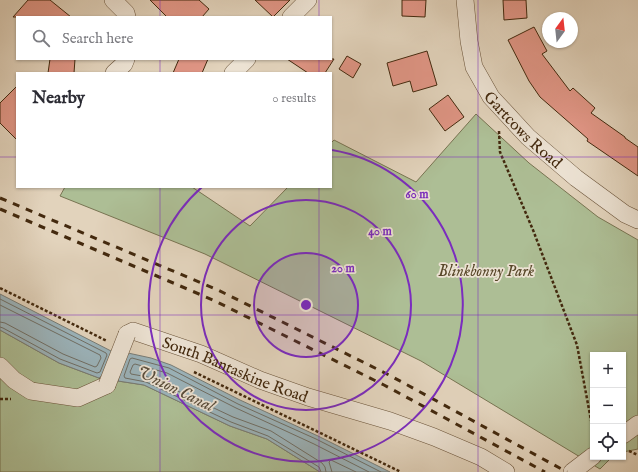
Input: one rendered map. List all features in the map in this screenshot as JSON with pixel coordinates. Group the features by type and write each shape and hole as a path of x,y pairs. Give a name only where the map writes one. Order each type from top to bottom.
{"street":[{"path":"113,0 128,16"},
{"path":"292,16 308,0"},
{"name":"Gartcows Road","path":"465,0 469,41 474,67 491,97 528,136 576,178 620,211 638,220"},
{"path":"115,72 124,64 126,60"},
{"path":"234,72 246,60"},
{"name":"South Bantaskine Road","path":"0,366 14,380 31,391 78,398 107,385 127,334 133,331 201,354 267,383 308,397 390,421 434,437 481,457 506,472"},
{"path":"626,433 638,424"},
{"path":"572,472 590,458"}],"path":[{"path":"496,102 500,152 533,230 577,345 592,424"},
{"path":"0,288 112,344"},
{"path":"189,369 401,472"}],"green space":[{"name":"Blinkbonny Park","path":"476,114 529,163 598,217 638,240 638,449 626,451 626,352 590,352 590,460 609,460 600,469 421,361 205,254 60,196 64,188 193,188 250,226 287,188 332,188 332,142 334,140 416,182"},
{"path":"0,330 59,363 99,378 107,385 118,381 144,385 230,426 267,439 320,472 0,472"}],"water":[{"path":"0,294 113,352 104,374 99,378 59,363 0,330"},
{"name":"Union Canal","path":"128,353 151,358 171,365 390,472 320,472 267,439 230,426 144,385 118,381 121,368"}],"building":[{"path":"28,0 50,0 70,16 16,16 13,17"},
{"path":"150,0 199,0 209,9 203,16 166,16"},
{"path":"255,0 290,0 274,16 272,16"},
{"path":"402,0 426,0 425,17 402,16"},
{"path":"503,0 526,0 527,18 504,20"},
{"path":"534,27 542,42 542,48 545,48 547,51 542,54 570,91 573,88 595,108 591,113 638,147 638,176 587,141 588,139 540,97 529,81 508,40"},
{"path":"427,51 437,85 413,92 410,81 393,86 387,63"},
{"path":"347,56 361,64 353,78 339,69"},
{"path":"334,59 326,72 306,72 288,60"},
{"path":"50,60 75,60 74,72 48,72"},
{"path":"179,60 208,60 202,72 173,72"},
{"path":"16,87 16,139 0,123 0,103"},
{"path":"448,95 464,117 445,131 429,109"}],"railway":[{"path":"0,198 218,290 389,375 567,472"},
{"path":"0,209 213,300 384,385 545,472"}]}
